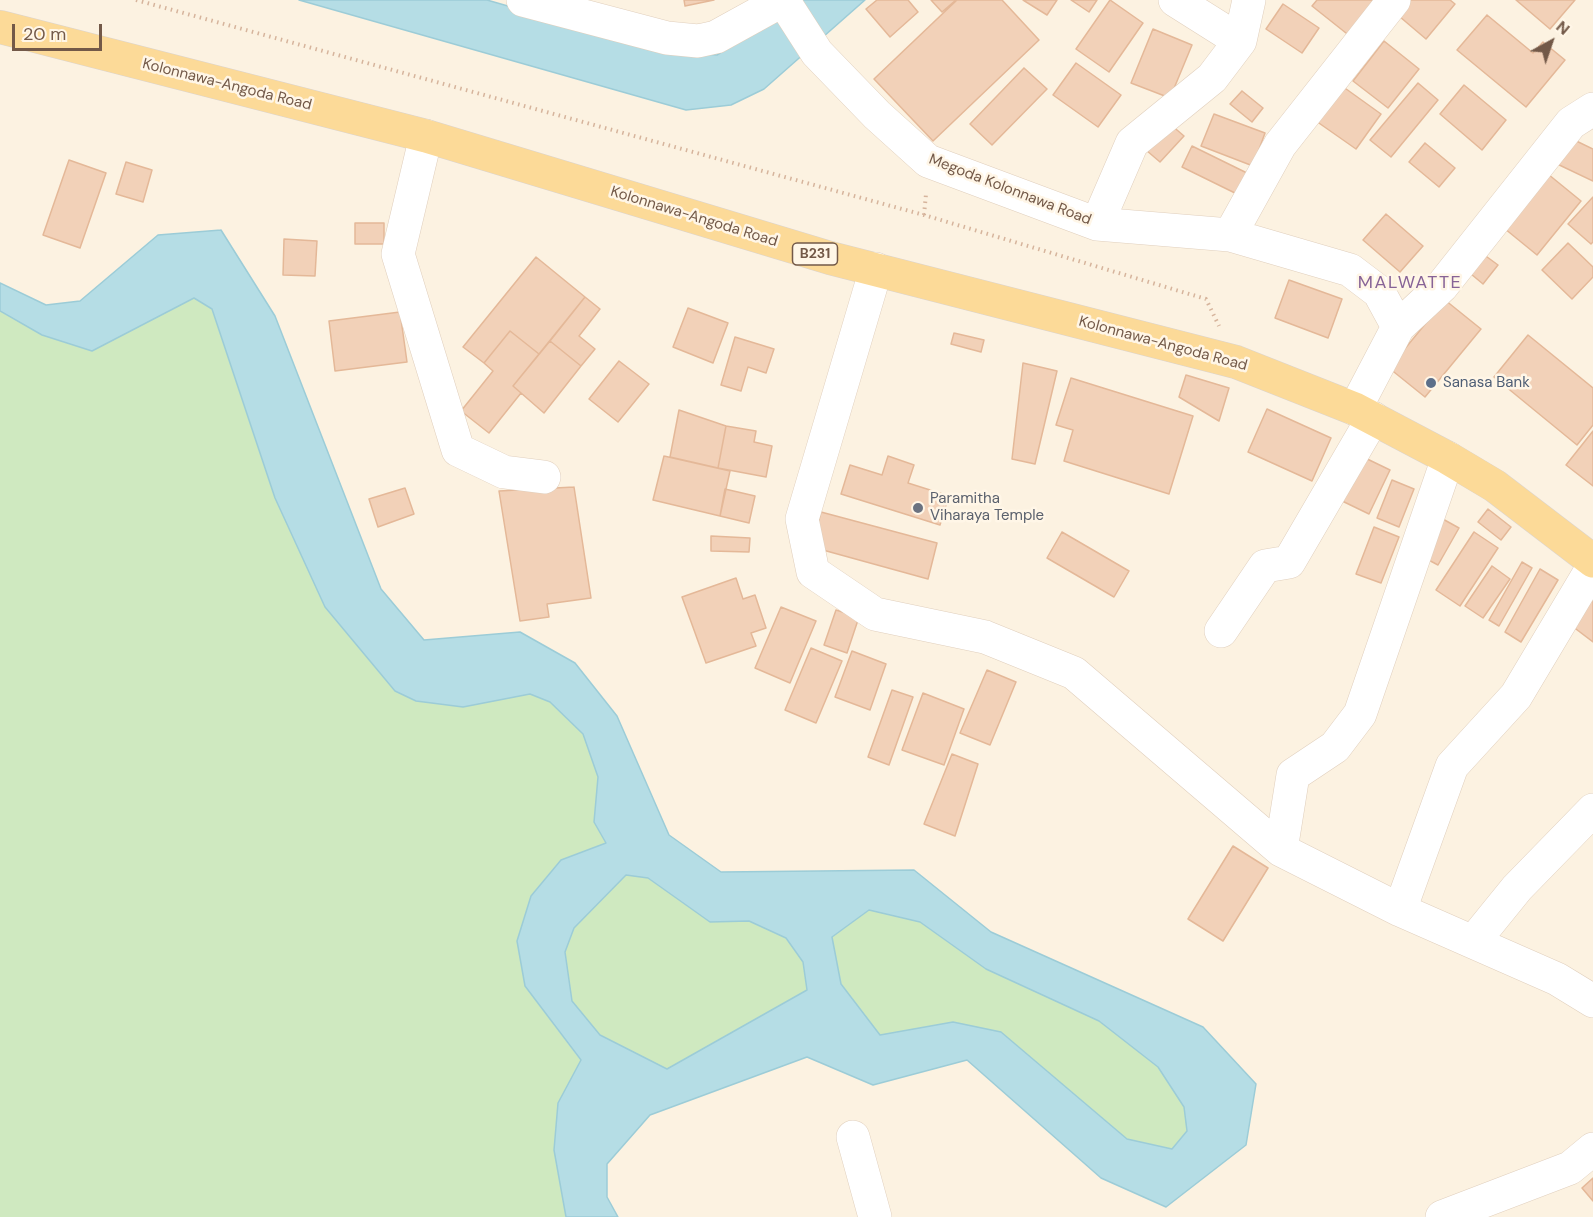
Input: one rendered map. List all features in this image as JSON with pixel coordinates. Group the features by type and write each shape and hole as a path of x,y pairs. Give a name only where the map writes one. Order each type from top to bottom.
{"main road":[{"name":"Kolonnawa-Angoda Road","path":"0,27 426,135 830,258 1236,362 1364,414 1448,458 1495,486 1593,561"}],"street":[{"path":"523,0 668,38 698,41 716,37 783,0"},
{"name":"Megoda Kolonnawa Road","path":"783,0 817,53 878,115 928,161 1097,224 1230,234 1350,270 1379,292 1398,327"},
{"path":"1175,0 1240,41"},
{"path":"1097,224 1132,143 1212,78 1240,41 1249,0"},
{"path":"1230,234 1280,145 1394,0"},
{"path":"1221,631 1265,566 1289,562 1364,414 1398,327 1442,286 1570,123 1593,109"},
{"path":"426,135 398,254 458,450 504,472 544,477"},
{"path":"876,269 802,519 813,572 875,614 985,637 1074,673 1281,850 1400,910 1557,979 1593,1001"},
{"path":"1281,850 1293,775 1335,747 1360,714 1448,458"},
{"path":"1400,910 1452,766 1516,696 1593,567"},
{"path":"1474,941 1517,888 1593,810"},
{"path":"854,1137 875,1217"},
{"path":"1442,1217 1570,1168 1593,1149"}],"path":[{"path":"136,0 924,215 1206,299 1236,362"}],"green space":[{"path":"194,298 213,310 275,498 325,607 395,691 463,707 530,694 550,702 583,734 598,777 594,822 606,843 561,860 531,896 525,986 581,1061 558,1103 554,1150 566,1217 0,1217 0,311 42,335 92,351"},
{"path":"626,875 648,878 710,922 749,921 786,938 803,962 807,990 667,1069 600,1035 572,1001 565,952 574,928"},
{"path":"869,910 920,922 986,969 1099,1021 1158,1067 1184,1107 1187,1131 1173,1149 1127,1139 1001,1032 953,1022 880,1035 841,984 832,937"}],"water":[{"path":"299,0 487,0 661,50 717,55 800,0 865,0 764,89 731,105 686,110"},
{"path":"221,230 275,316 381,589 424,640 520,632 575,663 617,716 669,835 721,872 914,870 991,932 1203,1027 1256,1084 1246,1145 1166,1207 1101,1178 967,1060 873,1085 807,1057 650,1115 607,1164 607,1197 618,1217 566,1217 554,1150 558,1103 581,1060 525,986 517,941 531,896 561,860 606,843 594,822 598,777 583,734 550,702 530,694 463,707 416,701 395,691 325,607 275,498 212,309 194,298 92,351 42,335 0,311 0,283 46,305 80,301 158,235","holes":["626,875 648,878 710,922 749,921 786,938 803,962 807,990 667,1069 600,1035 572,1001 565,952 574,928","869,910 920,922 986,969 1099,1021 1158,1067 1184,1107 1187,1131 1172,1149 1127,1139 1001,1032 953,1022 880,1035 841,984 832,937"]}],"building":[{"path":"684,0 714,0 685,6"},
{"path":"877,0 908,0 918,12 890,37 866,9"},
{"path":"931,0 956,0 942,12"},
{"path":"957,0 1002,0 1039,40 933,141 874,79"},
{"path":"1023,0 1057,0 1047,15"},
{"path":"1071,0 1097,0 1089,12"},
{"path":"1110,0 1143,23 1109,72 1076,49"},
{"path":"1317,0 1380,0 1351,37 1312,6"},
{"path":"1402,0 1450,0 1455,4 1426,39 1393,11"},
{"path":"1516,0 1575,0 1550,29"},
{"path":"1283,4 1319,28 1302,53 1266,29"},
{"path":"1487,15 1533,53 1543,42 1565,60 1526,107 1457,50"},
{"path":"1153,29 1192,45 1170,98 1131,83"},
{"path":"1384,41 1419,69 1388,108 1353,81"},
{"path":"1076,63 1121,95 1098,127 1053,95"},
{"path":"1024,68 1047,89 992,145 970,124"},
{"path":"1418,83 1438,100 1391,157 1370,140"},
{"path":"1464,85 1506,120 1482,150 1440,114"},
{"path":"1342,86 1381,114 1356,149 1316,121"},
{"path":"1242,91 1263,108 1252,122 1230,104"},
{"path":"1214,114 1265,133 1253,166 1201,146"},
{"path":"1170,124 1184,136 1160,162 1146,150"},
{"path":"1566,136 1593,149 1593,181 1553,162"},
{"path":"1425,143 1455,168 1439,187 1409,162"},
{"path":"1192,146 1249,174 1239,195 1182,167"},
{"path":"69,160 106,173 80,248 43,235"},
{"path":"126,162 152,170 143,202 116,194"},
{"path":"1543,170 1581,201 1537,255 1499,224"},
{"path":"1593,197 1593,242 1591,244 1568,224"},
{"path":"1386,214 1423,246 1400,272 1363,240"},
{"path":"355,223 384,223 384,244 355,244"},
{"path":"284,239 317,241 315,276 283,275"},
{"path":"1568,243 1593,267 1593,277 1572,299 1542,270"},
{"path":"1479,251 1498,265 1483,284 1465,269"},
{"path":"536,257 585,297 539,354 510,331 484,363 463,347"},
{"path":"1289,280 1342,299 1328,338 1275,318"},
{"path":"585,297 600,309 579,336 595,349 581,366 550,341"},
{"path":"1445,300 1481,329 1425,397 1389,368"},
{"path":"688,308 728,323 713,363 673,347"},
{"path":"400,312 407,362 335,371 329,321"},
{"path":"510,331 539,354 513,386 521,393 489,433 461,411 493,371 484,363"},
{"path":"954,333 984,340 981,352 951,344"},
{"path":"1528,335 1593,388 1593,425 1577,445 1494,377"},
{"path":"735,337 774,349 766,373 748,367 741,391 721,385"},
{"path":"550,341 581,366 544,413 513,386"},
{"path":"619,361 649,384 618,422 589,399"},
{"path":"1023,363 1057,371 1035,464 1012,459"},
{"path":"1186,375 1229,388 1219,421 1179,397"},
{"path":"1071,378 1193,416 1169,494 1064,461 1073,430 1056,425"},
{"path":"1267,409 1331,438 1312,481 1248,452"},
{"path":"679,410 726,426 718,468 670,457"},
{"path":"726,426 756,431 754,442 772,446 766,477 718,468"},
{"path":"1593,431 1593,486 1566,465"},
{"path":"1359,455 1390,470 1369,514 1338,499"},
{"path":"664,456 730,471 720,516 653,500"},
{"path":"888,456 914,465 908,483 949,496 940,525 841,494 850,465 882,475"},
{"path":"1392,480 1414,489 1399,527 1377,518"},
{"path":"574,487 591,598 547,604 549,617 520,621 499,491"},
{"path":"405,488 414,514 378,527 369,499"},
{"path":"725,489 755,496 749,523 720,516"},
{"path":"1488,509 1511,527 1501,540 1478,522"},
{"path":"821,512 937,543 928,579 812,547"},
{"path":"1441,518 1459,528 1438,565 1421,556"},
{"path":"1374,527 1399,537 1381,583 1356,574"},
{"path":"1062,532 1129,571 1114,597 1047,558"},
{"path":"1474,532 1498,548 1460,606 1436,590"},
{"path":"711,536 750,538 749,552 711,551"},
{"path":"1522,562 1532,568 1499,626 1489,620"},
{"path":"1492,566 1510,579 1483,618 1465,606"},
{"path":"1540,569 1558,580 1521,642 1505,632"},
{"path":"736,578 743,599 755,595 766,628 751,633 756,646 706,663 682,597"},
{"path":"1593,597 1593,642 1568,623"},
{"path":"781,607 816,621 790,683 755,668"},
{"path":"836,610 859,617 847,653 824,645"},
{"path":"811,648 842,661 816,723 785,710"},
{"path":"852,651 886,664 870,710 835,697"},
{"path":"987,670 1016,682 990,745 960,733"},
{"path":"892,690 913,697 889,765 868,757"},
{"path":"923,693 964,709 944,765 902,750"},
{"path":"952,754 978,764 955,836 924,824"},
{"path":"1233,846 1268,868 1223,941 1188,919"},
{"path":"1593,1178 1593,1201 1582,1188"}],"place":[{"name":"Sanasa Bank","path":"1431,383"},
{"name":"Paramitha Viharaya Temple","path":"918,508"}],"district":[{"name":"MALWATTE","path":"1410,283"}]}
